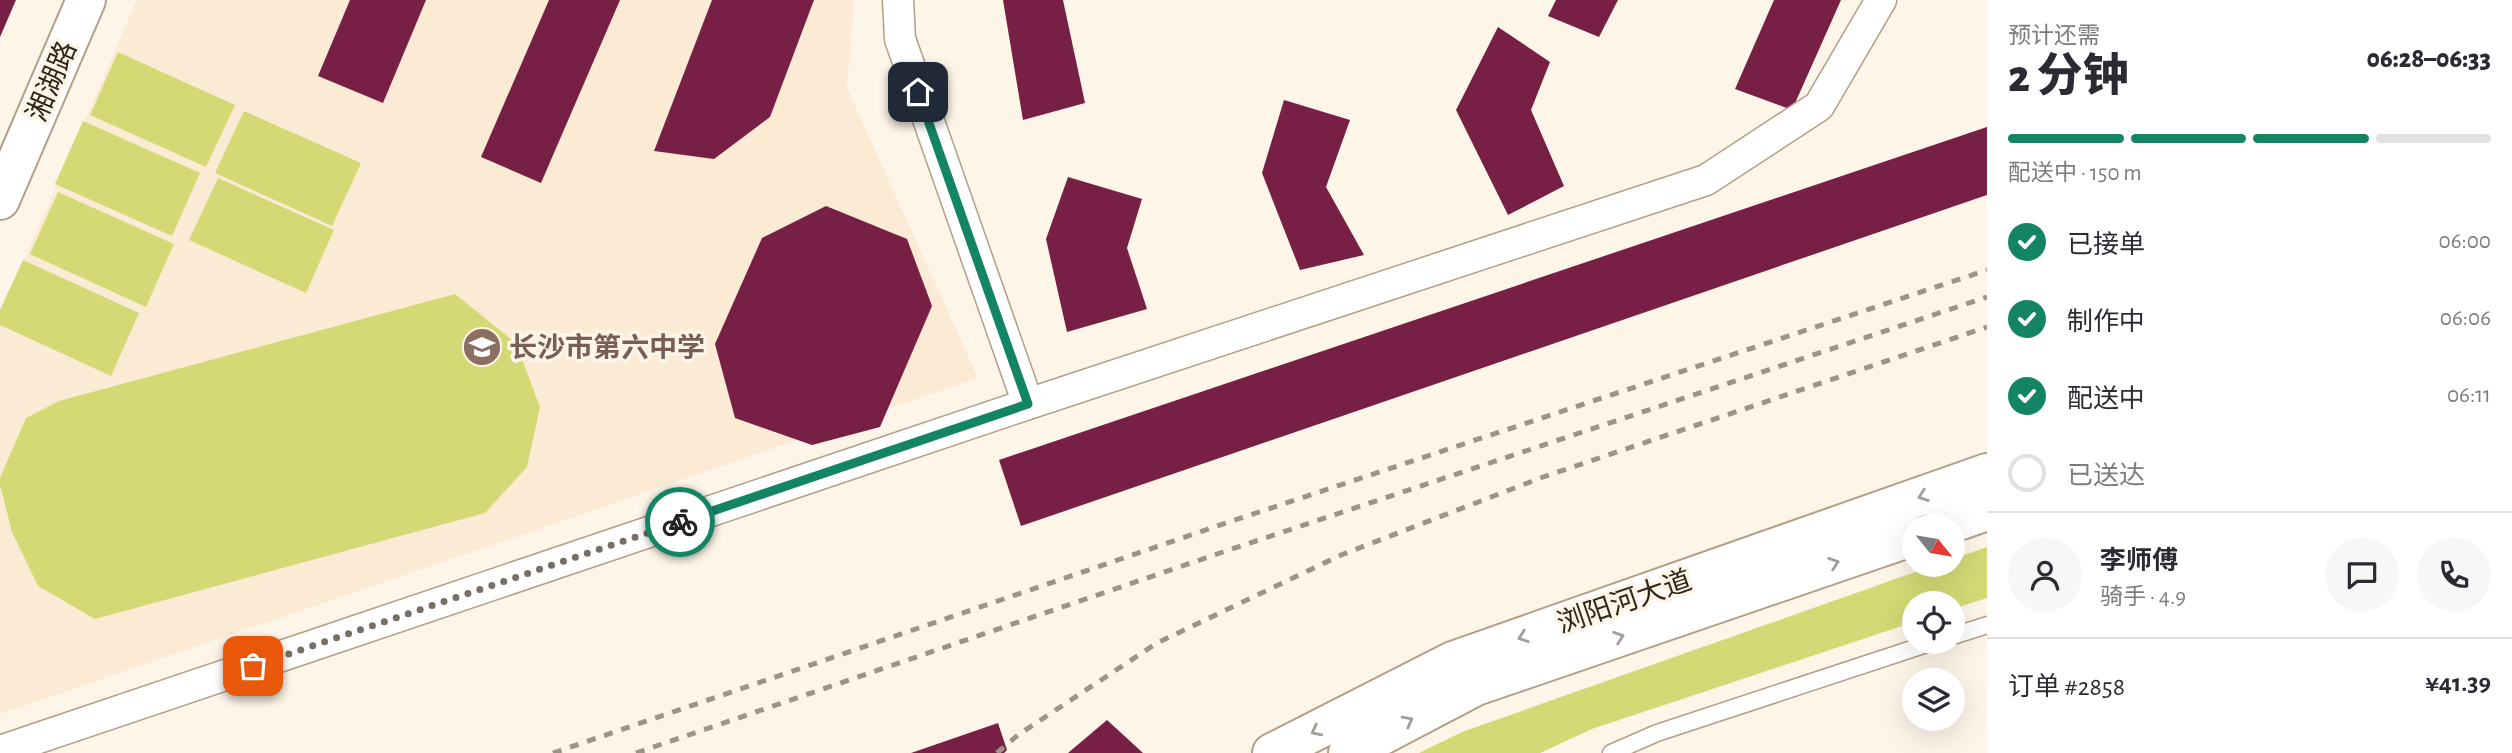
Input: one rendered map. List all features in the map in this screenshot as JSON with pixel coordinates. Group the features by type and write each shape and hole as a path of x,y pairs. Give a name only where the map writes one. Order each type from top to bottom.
{"main road":[{"name":"湘湖路","path":"0,200 86,0"},
{"name":"浏阳河大道","path":"1272,753 1453,661 1987,473"},
{"path":"1965,519 1987,511"},
{"name":"浏阳河大道","path":"1348,753 1476,686 1902,540"}],"street":[{"path":"898,0 900,39 1028,404"},
{"path":"0,751 1028,404 1706,180 1819,106 1881,0"}],"lane":[{"path":"1965,632 1987,625"},
{"path":"1611,753 1657,733 1902,652"}],"shaded area":[{"name":"长沙市第六中学","path":"137,0 854,0 847,88 978,378 0,714 0,315"}],"green space":[{"path":"118,52 235,105 206,167 90,115"},
{"path":"244,111 361,163 332,226 215,173"},
{"path":"83,121 200,173 172,236 55,184"},
{"path":"218,178 334,230 306,293 189,240"},
{"path":"58,192 174,244 146,307 30,254"},
{"path":"23,260 139,313 111,376 0,325 0,310"},
{"path":"455,294 516,343 540,407 527,467 485,513 95,619 38,586 12,532 0,485 0,478 26,418 59,401"},
{"path":"1987,547 1987,598 1965,605 1965,591 1902,591 1902,626 1592,729 1540,753 1419,753 1462,732 1902,577 1965,578 1965,555"}],"building":[{"path":"0,0 16,0 0,37"},
{"path":"350,0 426,0 383,103 318,76"},
{"path":"549,0 620,0 541,183 481,157"},
{"path":"712,0 814,0 770,117 714,159 654,151"},
{"path":"1003,0 1063,0 1085,103 1023,120"},
{"path":"1556,0 1618,0 1599,37 1548,16"},
{"path":"1774,0 1841,0 1792,110 1735,89"},
{"path":"1498,27 1550,62 1531,110 1564,186 1508,215 1456,110"},
{"path":"1284,100 1350,120 1326,187 1364,255 1300,270 1262,173"},
{"path":"1987,127 1987,195 1021,526 999,460"},
{"path":"1068,177 1142,199 1127,248 1147,309 1067,332 1046,239"},
{"path":"826,206 907,239 932,306 880,427 812,445 735,418 715,344 762,238"},
{"path":"1107,720 1143,753 1068,753"},
{"path":"998,723 1007,750 1004,753 911,753"}],"railway":[{"path":"553,753 1226,523 1987,270"},
{"path":"636,753 1223,552 1987,297"},
{"path":"997,753 1018,735 1157,643 1341,555 1543,477 1987,327"}],"way so far":[{"path":"253,666 680,522"}],"place":[{"name":"长沙市第六中学","path":"482,347"}],"route":[{"path":"680,522 1028,404 918,92"}]}
